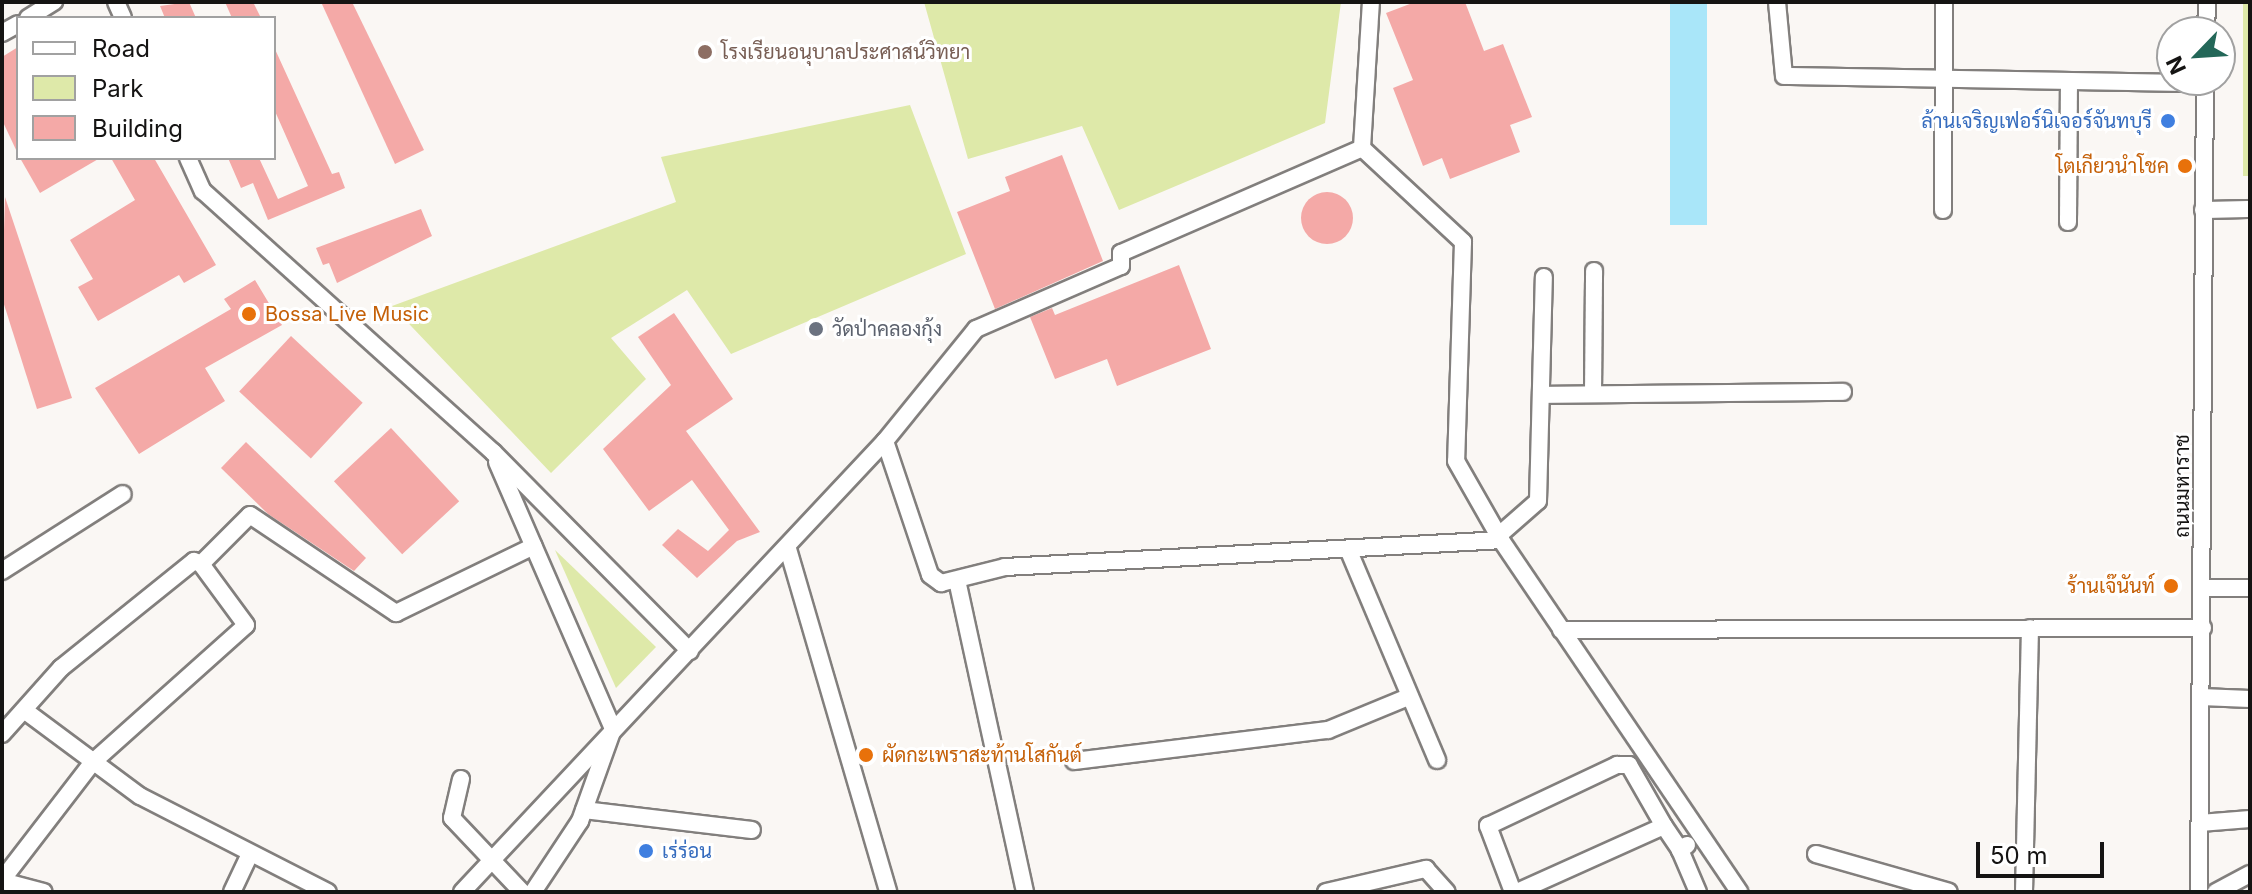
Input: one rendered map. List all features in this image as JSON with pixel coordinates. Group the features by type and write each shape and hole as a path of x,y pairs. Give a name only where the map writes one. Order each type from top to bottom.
{"street":[{"path":"31,16 54,2"},
{"path":"1362,148 1371,2"},
{"path":"1777,2 1784,76 2156,82"},
{"path":"1943,210 1944,2"},
{"path":"2068,222 2069,81"},
{"name":"ถนนมหาราช","path":"2199,892 2205,96"},
{"path":"1362,148 1463,242 1464,297 1456,461 1499,538 1739,892"},
{"path":"462,892 613,729 788,549 885,441 976,329 1121,266 1121,253 1362,148"},
{"path":"189,160 203,191 493,452 690,651"},
{"path":"2203,210 2250,209"},
{"path":"1593,394 1594,271"},
{"path":"885,441 930,575 941,583 1005,567 1499,538 1538,501 1544,277"},
{"path":"1541,395 1843,392"},
{"path":"493,452 613,729 584,810 533,892"},
{"path":"2,571 123,494"},
{"path":"201,564 250,515 396,613 534,546"},
{"path":"788,549 888,892"},
{"path":"1348,549 1437,760"},
{"path":"2,734 61,668 194,561 201,564 246,625 93,762 2,881 44,892"},
{"path":"957,580 1025,892"},
{"path":"2202,588 2250,588"},
{"path":"2024,892 2030,628"},
{"path":"1561,630 2203,628"},
{"path":"1074,761 1328,730 1408,697"},
{"path":"2201,697 2250,699"},
{"path":"24,710 140,796 328,892"},
{"path":"1664,826 1515,892 1488,826 1617,765 1629,765 1680,850 1698,892"},
{"path":"461,779 452,818 522,892"},
{"path":"584,810 752,830"},
{"path":"2200,823 2250,819"},
{"path":"1680,850 1700,835"},
{"path":"232,892 250,854"},
{"path":"1816,854 1949,892"},
{"path":"1326,892 1426,869 1447,892"},
{"path":"2216,892 2250,874"}],"green space":[{"path":"924,2 1341,2 1325,123 1119,210 1082,126 968,159"},
{"path":"2243,2 2250,2 2250,176 2243,176"},
{"path":"910,105 966,254 731,354 687,290 611,338 646,379 551,473 392,306 676,202 661,157"},
{"path":"555,550 656,647 616,688"}],"water":[{"path":"1670,2 1707,2 1707,225 1670,225"}],"building":[{"path":"189,2 195,16 164,16 160,6"},
{"path":"225,2 253,2 260,16 231,16"},
{"path":"321,2 352,2 424,150 395,164"},
{"path":"1415,2 1465,2 1484,51 1503,44 1532,117 1510,125 1520,152 1450,179 1442,158 1423,166 1393,88 1413,80 1386,13"},
{"path":"16,48 16,150 2,120 2,57"},
{"path":"276,51 332,174 339,172 345,188 268,220 253,183 241,188 229,160 260,160 278,199 308,186 276,114"},
{"path":"1062,155 1103,261 995,309 957,212 1010,191 1005,177"},
{"path":"21,160 97,160 40,193"},
{"path":"112,160 155,160 216,265 184,283 179,275 98,321 78,287 93,279 70,240 135,200"},
{"path":"1327,192 1346,199 1353,218 1346,237 1327,244 1308,237 1301,218 1308,199"},
{"path":"5,197 72,398 37,409 2,298"},
{"path":"421,209 432,236 337,283 329,263 323,265 316,248"},
{"path":"1179,265 1211,349 1117,386 1107,359 1055,379 1030,317 1052,308 1055,315"},
{"path":"255,280 282,325 205,368 225,401 139,454 95,388 231,309 224,299"},
{"path":"674,313 733,399 686,431 760,532 737,541 697,578 662,545 678,529 708,551 729,530 692,480 649,511 603,449 671,385 638,337"},
{"path":"291,336 363,403 311,458 239,392"},
{"path":"391,428 459,501 402,554 334,481"},
{"path":"246,442 366,558 354,571 268,514 221,468"}],"place":[{"name":"โรงเรียนอนุบาลประศาสน์วิทยา","path":"705,52"},
{"name":"ล้านเจริญเฟอร์นิเจอร์จันทบุรี","path":"2168,121"},
{"name":"โตเกียวนำโชค","path":"2185,166"},
{"name":"Bossa Live Music","path":"249,314"},
{"name":"วัดป่าคลองกุ้ง","path":"816,329"},
{"name":"ร้านเจ๊นันท์","path":"2171,586"},
{"name":"ผัดกะเพราสะท้านโสกันต์","path":"866,755"},
{"name":"เร่ร่อน","path":"646,851"}]}
